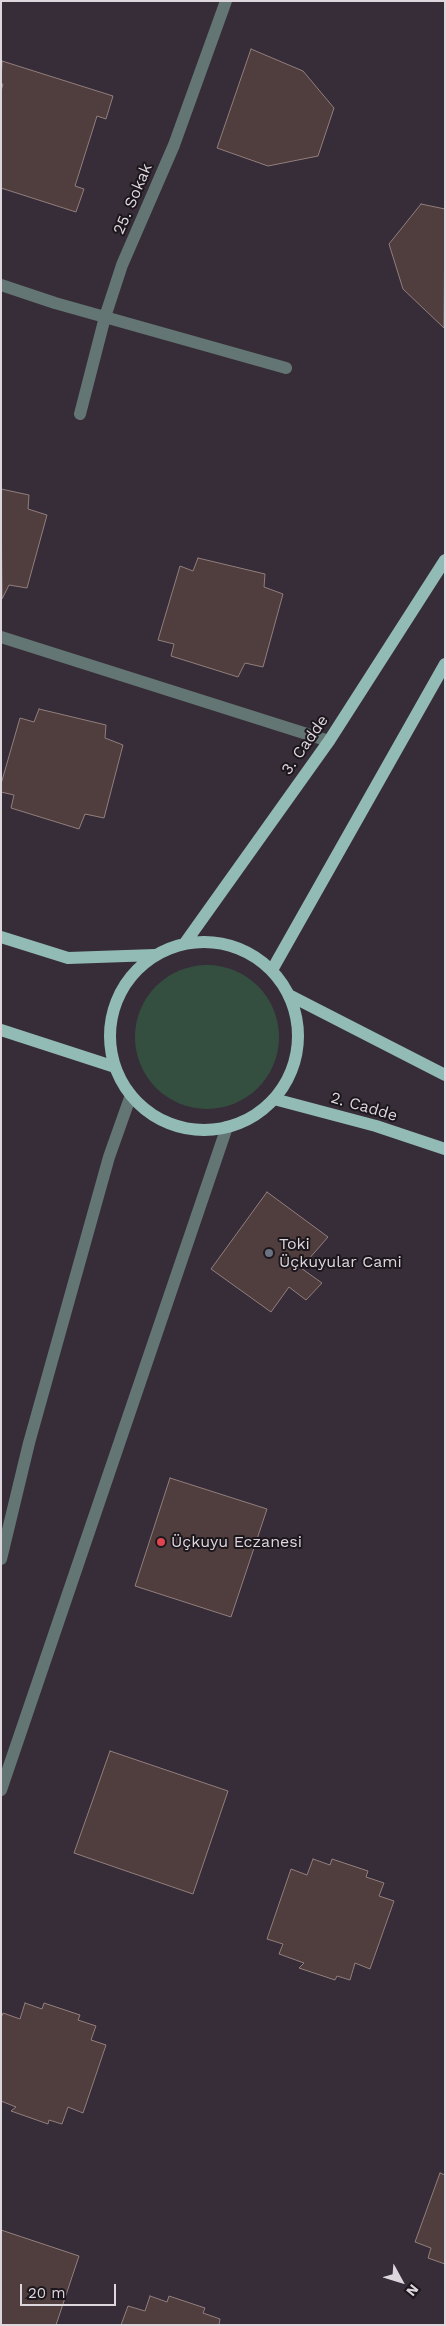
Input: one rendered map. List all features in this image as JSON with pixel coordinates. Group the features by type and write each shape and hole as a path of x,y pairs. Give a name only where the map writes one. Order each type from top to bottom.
{"main road":[{"name":"3. Cadde","path":"184,943 329,741 445,560"},
{"path":"272,970 445,664"},
{"path":"1,937 68,958 155,955"},
{"path":"216,942 247,951 272,970 290,994 298,1021 298,1049 289,1076 274,1099 253,1117 227,1127 200,1130 174,1125 150,1114 130,1095 115,1068 110,1036 115,1004 131,976 155,955 184,943 216,942"},
{"path":"290,994 445,1075"},
{"path":"1,1030 115,1068"},
{"name":"2. Cadde","path":"274,1099 376,1126 445,1149"}],"street":[{"name":"25. Sokak","path":"80,414 105,317 122,266 174,144 226,1"},
{"path":"1,285 105,317 286,368"},
{"path":"1,637 329,741"},
{"path":"1,1559 30,1443 109,1157 130,1095"},
{"path":"1,1790 227,1127"}],"green space":[{"path":"207,965 234,971 247,977 258,986 267,997 273,1010 279,1037 273,1064 267,1077 258,1088 247,1097 234,1103 207,1109 180,1103 167,1097 156,1088 147,1077 141,1064 135,1037 141,1010 147,997 156,986 167,977 180,971"}],"building":[{"path":"251,49 303,71 334,108 318,156 268,166 217,148"},
{"path":"2,61 113,96 106,119 97,116 75,186 84,189 76,212 1,188"},
{"path":"421,204 445,209 444,328 403,289 389,244"},
{"path":"1,489 29,495 28,509 47,515 27,588 9,585 2,599"},
{"path":"198,558 265,574 264,587 283,594 263,667 245,663 238,677 171,656 174,644 158,640 180,566 193,571"},
{"path":"39,709 106,725 105,738 123,745 104,818 85,814 79,829 11,808 14,795 1,792 1,784 20,718 34,722"},
{"name":"Toki Üçkuyular Cami","path":"267,1192 328,1237 301,1268 322,1283 306,1300 289,1287 271,1312 211,1269"},
{"path":"170,1478 267,1509 231,1617 135,1586"},
{"path":"110,1751 228,1791 193,1894 74,1853"},
{"path":"313,1859 330,1865 332,1859 368,1871 366,1877 384,1883 379,1896 394,1901 370,1969 355,1963 350,1980 337,1976 335,1980 299,1968 304,1963 279,1954 283,1944 267,1939 291,1869 307,1875"},
{"path":"25,2003 42,2009 44,2003 80,2015 78,2020 96,2026 91,2040 106,2045 83,2113 68,2107 62,2124 49,2120 48,2124 11,2111 16,2107 1,2101 1,2018 3,2013 20,2019"},
{"path":"440,2173 445,2175 445,2264 428,2258 431,2248 415,2242"},
{"path":"1,2230 79,2256 56,2325 1,2325"},
{"path":"150,2296 167,2302 169,2296 205,2308 203,2313 220,2319 219,2325 121,2325 128,2306 145,2311"}],"place":[{"name":"Toki Üçkuyular Cami","path":"269,1253"},
{"name":"Üçkuyu Eczanesi","path":"161,1542"}]}
